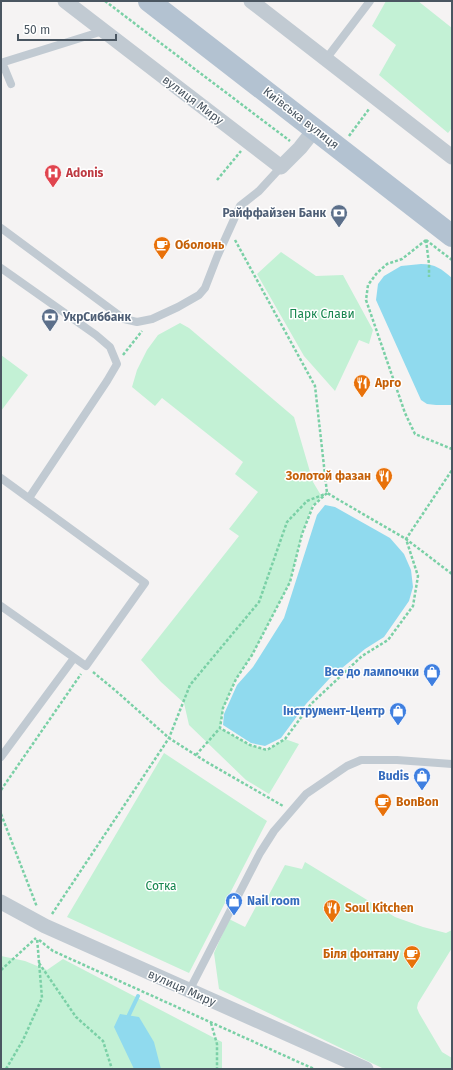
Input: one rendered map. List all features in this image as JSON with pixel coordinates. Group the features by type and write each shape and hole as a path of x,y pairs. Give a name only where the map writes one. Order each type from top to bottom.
{"main road":[{"name":"Київська вулиця","path":"149,1 452,236"}],"street":[{"name":"вулиця Миру","path":"65,1 281,167"},
{"path":"251,1 452,157"},
{"path":"281,167 300,148 315,129"},
{"name":"вулиця Миру","path":"1,902 41,932 189,991 366,1069"}],"lane":[{"path":"326,59 370,1"},
{"path":"11,84 1,63 103,31"},
{"path":"1,228 124,318 137,322 152,319 199,295 205,288 217,256 240,206 259,191 281,167"},
{"path":"1,268 96,335 110,347 117,364 29,498"},
{"path":"1,478 145,583 86,666 1,606"},
{"path":"1,757 74,658"},
{"path":"189,991 260,853 274,831 306,794 347,766 361,760 452,764"}],"path":[{"path":"105,1 300,148"},
{"path":"347,138 377,99"},
{"path":"217,180 243,149"},
{"path":"229,229 315,386 327,493"},
{"path":"426,240 452,260"},
{"path":"426,240 430,277"},
{"path":"426,240 402,259 387,264 377,273 368,284 366,300 405,413 415,434 452,449"},
{"path":"132,345 143,330"},
{"path":"406,539 452,470"},
{"path":"327,493 406,539 452,574"},
{"path":"196,755 220,728 223,708 236,679 252,656 290,582 302,534 312,506 327,493"},
{"path":"1,970 41,932 169,738 190,685 258,602 288,522 307,501 327,493"},
{"path":"220,728 250,745 267,750 285,739 311,704 362,656 388,640 413,606 418,576 406,539"},
{"path":"1,790 86,666 169,738 292,812"},
{"path":"1,814 41,932 53,951 314,1069"},
{"path":"6,1069 23,1040 42,998 39,963 41,932"},
{"path":"39,963 76,1018 103,1041 112,1069"},
{"path":"211,1022 217,1044 217,1069"}],"green space":[{"path":"386,1 418,1 452,28 452,128 448,133 379,75 396,45 372,26"},
{"name":"Парк Слави","path":"281,252 316,276 343,275 373,330 369,344 359,340 335,391 304,356 257,274"},
{"path":"180,323 189,328 294,417 313,482 322,497 312,506 302,534 290,582 252,655 236,679 223,708 220,728 250,745 267,750 285,739 299,744 269,794 246,780 189,725 184,703 161,682 141,660 239,536 229,529 258,492 235,474 243,462 162,398 155,406 132,387 137,370 147,350 158,335"},
{"path":"1,355 28,375 1,411"},
{"name":"Сотка","path":"164,753 267,821 189,973 67,917"},
{"path":"305,862 395,917 446,933 452,930 452,948 418,1003 417,1008 442,1052 452,1058 452,1069 384,1069 219,989 214,953 229,919 245,927 260,899 265,902 285,865 302,869"},
{"path":"1,956 25,961 47,970 63,959 222,1042 222,1069 1,1069"}],"water":[{"path":"421,264 431,265 438,268 452,278 452,405 427,404 421,400 376,300 378,284 384,276 401,266"},
{"path":"325,505 335,507 390,538 404,554 411,570 413,587 409,601 384,637 365,649 330,678 306,704 281,738 265,746 251,743 223,725 224,714 237,685 253,667 284,618 317,515"},
{"path":"120,1014 139,1017 154,1042 161,1069 134,1069 114,1027"}],"waterway":[{"path":"127,1020 138,996"}],"place":[{"name":"Adonis","path":"53,188"},
{"name":"Райффайзен Банк","path":"339,228"},
{"name":"Оболонь","path":"162,260"},
{"name":"УкрСиббанк","path":"50,332"},
{"name":"Арго","path":"362,398"},
{"name":"Золотой фазан","path":"384,491"},
{"name":"Все до лампочки","path":"432,687"},
{"name":"Інструмент-Центр","path":"398,726"},
{"name":"Budis","path":"422,791"},
{"name":"BonBon","path":"383,817"},
{"name":"Nail room","path":"234,916"},
{"name":"Soul Kitchen","path":"332,923"},
{"name":"Біля фонтану","path":"412,969"}]}
